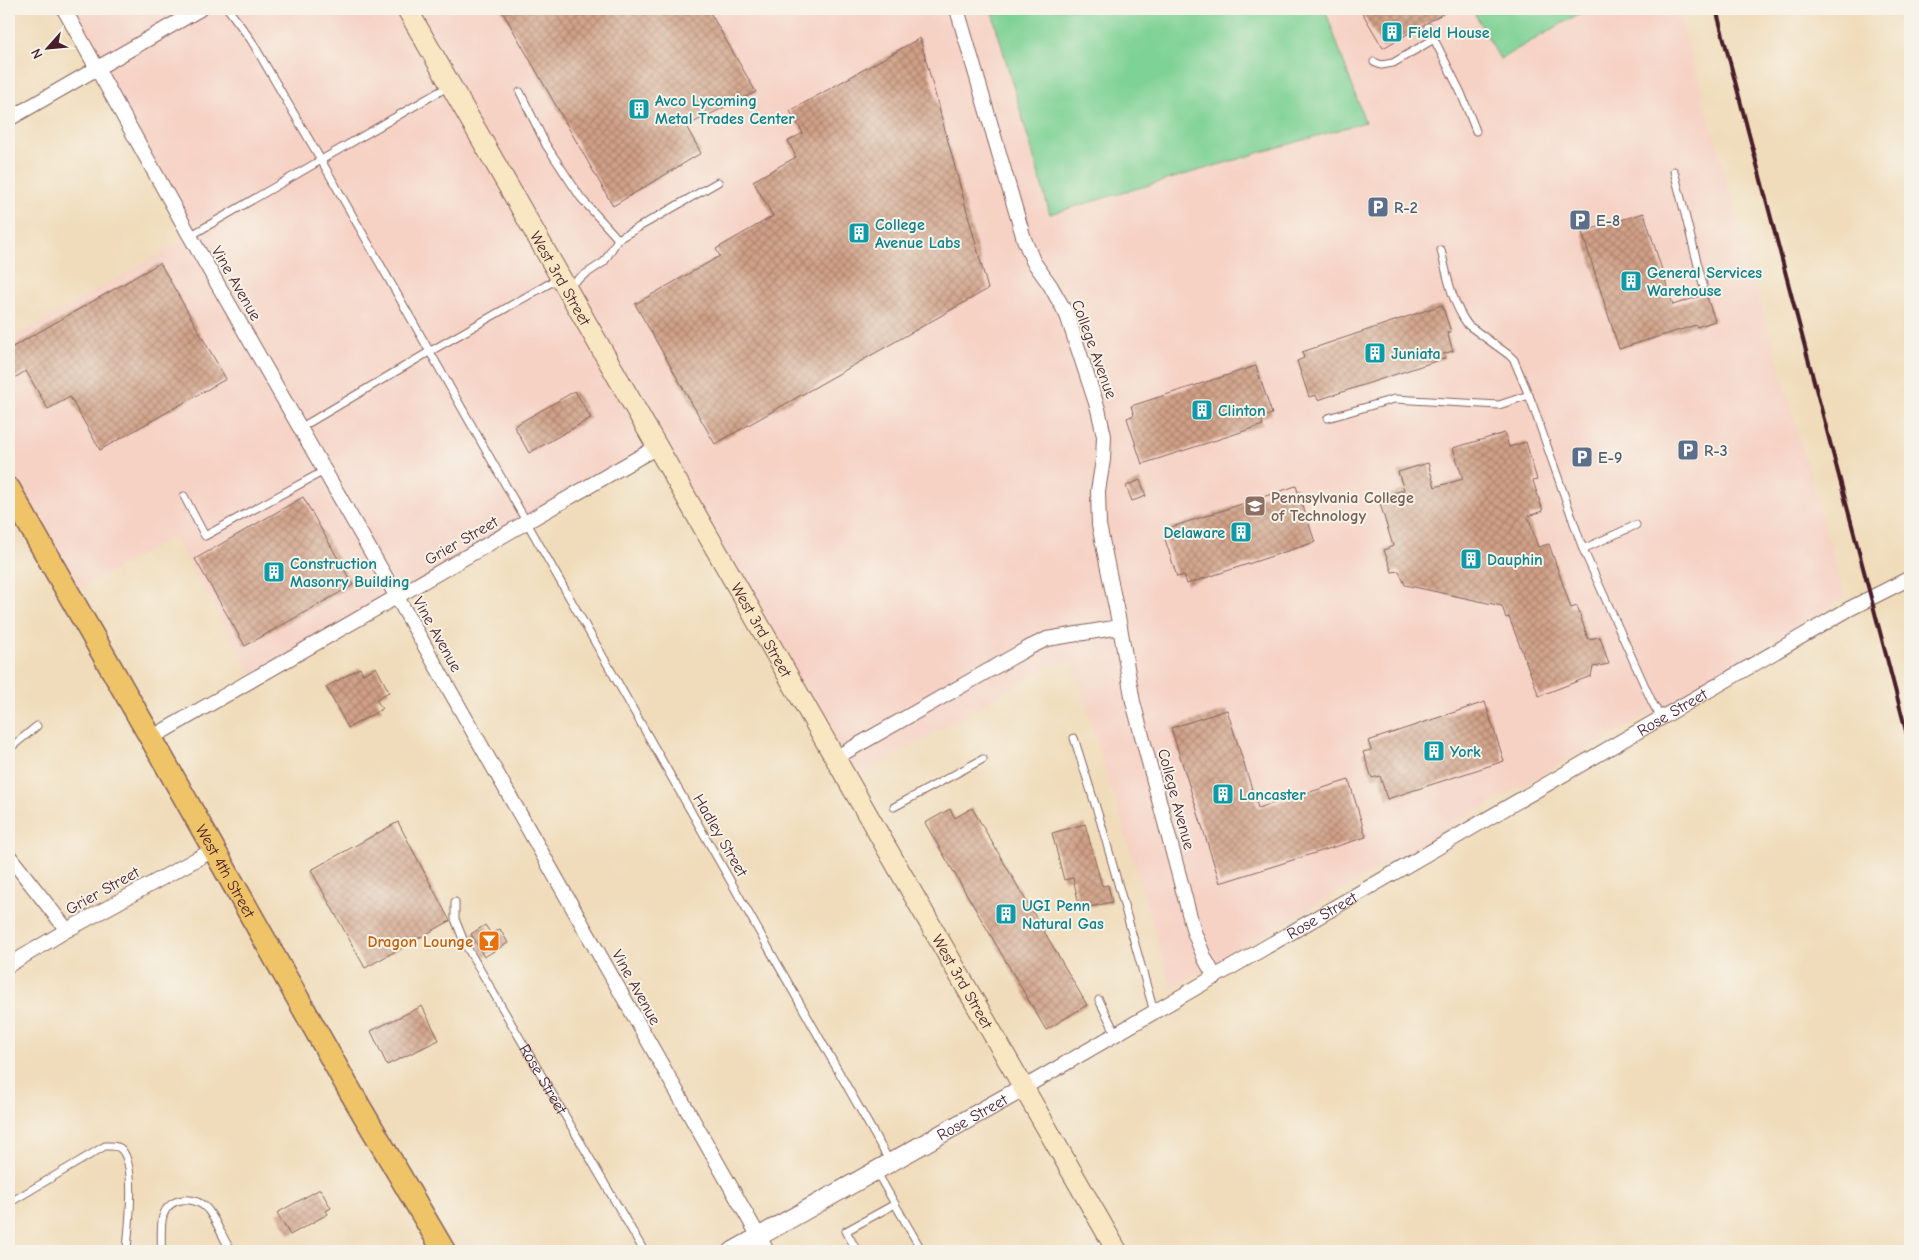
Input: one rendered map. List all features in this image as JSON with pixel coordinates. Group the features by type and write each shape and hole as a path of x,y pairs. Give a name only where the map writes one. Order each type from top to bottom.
{"main road":[{"name":"West 3rd Street","path":"407,9 1023,1088 1112,1248"},
{"name":"West 4th Street","path":"9,489 346,1084 444,1251"}],"street":[{"name":"Vine Avenue","path":"64,9 190,236 397,597 763,1244"},
{"path":"9,119 200,9"},
{"name":"College Avenue","path":"958,9 1024,239 1033,261 1067,315 1098,409 1104,436 1103,460 1098,491 1099,525 1124,644 1133,702 1194,932 1215,977"},
{"name":"Grier Street","path":"151,738 658,447"},
{"name":"Rose Street","path":"734,1251 763,1244 883,1166 1023,1088 1850,609 1910,578"},
{"path":"835,758 1030,647 1047,640 1120,627"},
{"name":"Grier Street","path":"9,965 67,930 214,849"},
{"path":"9,856 67,930"}],"lane":[{"name":"Hadley Street","path":"228,9 251,40 321,160 527,522 883,1166 895,1204 922,1251"},
{"path":"1428,28 1461,93 1476,132"},
{"path":"1374,62 1381,65 1392,63 1434,39"},
{"path":"190,236 451,85"},
{"path":"520,92 546,145 581,198 618,239"},
{"path":"1674,172 1703,285"},
{"path":"300,428 429,352 604,262 618,239 718,182"},
{"path":"1441,250 1455,301 1464,320 1514,360 1529,396 1583,550 1661,718"},
{"path":"1328,418 1394,399 1499,405 1529,396"},
{"path":"184,496 205,536 324,471"},
{"path":"1583,550 1636,525"},
{"path":"9,749 37,726"},
{"path":"1074,738 1098,811 1154,1012"},
{"path":"894,807 983,759"},
{"name":"Rose Street","path":"455,902 455,919 465,944 644,1251"},
{"path":"1099,1000 1116,1034"},
{"path":"9,1204 104,1146 114,1146 119,1148 125,1155 130,1177 127,1251"},
{"path":"161,1251 163,1216 168,1207 177,1201 187,1200 196,1201 208,1210 231,1251"},
{"path":"857,1251 846,1231 895,1204"}],"shaded area":[{"name":"Pennsylvania College of Technology","path":"64,9 1678,9 1845,598 1680,698 1514,790 1172,989 1073,663 1051,665 849,783 657,447 254,679 174,537 69,595 9,489 9,340 190,236"}],"green space":[{"path":"991,9 1325,9 1365,122 1050,214"},
{"path":"1472,9 1583,9 1584,11 1500,59"}],"building":[{"name":"Avco Lycoming Metal Trades Center","path":"501,9 708,9 756,92 686,126 701,153 613,206"},
{"name":"Field House","path":"1360,9 1451,9 1383,48"},
{"name":"College Avenue Labs","path":"920,38 988,289 715,444 635,304 720,256 716,249 773,216 753,181 796,157 788,141 803,133 790,111"},
{"name":"General Services Warehouse","path":"1644,213 1673,305 1706,294 1715,321 1619,349 1582,232"},
{"path":"160,263 226,379 100,450 70,397 48,409 26,371 9,381 9,349"},
{"name":"Juniata","path":"1442,305 1451,332 1447,332 1453,351 1443,354 1445,358 1318,400 1316,395 1309,397 1297,361 1304,358 1302,352"},
{"name":"Clinton","path":"1256,366 1272,414 1261,418 1263,425 1142,464 1127,418 1134,415 1131,406"},
{"path":"575,391 591,418 529,453 514,426"},
{"name":"Dauphin","path":"1505,433 1509,447 1526,442 1537,480 1533,481 1543,511 1528,516 1538,547 1549,544 1571,608 1577,606 1588,639 1600,637 1609,664 1593,667 1591,676 1539,696 1509,617 1506,618 1502,606 1405,585 1399,571 1392,572 1384,550 1393,546 1378,497 1404,490 1398,472 1428,463 1435,487 1463,479 1453,448"},
{"path":"1140,480 1146,496 1132,501 1126,486"},
{"name":"Delaware","path":"1296,486 1315,542 1187,584 1184,575 1177,577 1165,539 1172,537 1169,528"},
{"name":"Construction Masonry Building","path":"303,497 353,585 245,646 195,559"},
{"path":"376,667 389,692 376,699 382,709 348,728 326,687 360,668 363,674"},
{"name":"York","path":"1485,702 1504,761 1387,799 1380,776 1372,778 1363,752 1371,750 1368,741"},
{"name":"Lancaster","path":"1227,710 1258,808 1349,780 1366,837 1220,883 1171,728"},
{"name":"UGI Penn Natural Gas","path":"972,808 1087,1005 1046,1030 925,823 950,809 955,818"},
{"path":"398,822 450,921 365,968 311,870"},
{"path":"1085,824 1102,886 1108,885 1112,902 1080,909 1073,878 1064,880 1052,833"},
{"path":"485,925 491,934 500,929 508,943 484,957 471,934"},
{"path":"422,1006 439,1040 387,1065 371,1031"},
{"path":"320,1189 331,1208 326,1211 328,1214 290,1235 277,1213"}],"railway":[{"path":"1716,9 1910,746"}],"place":[{"name":"Field House","path":"1392,32"},
{"name":"Avco Lycoming Metal Trades Center","path":"639,109"},
{"name":"R-2","path":"1378,207"},
{"name":"E-8","path":"1580,220"},
{"name":"College Avenue Labs","path":"859,233"},
{"name":"General Services Warehouse","path":"1631,281"},
{"name":"Juniata","path":"1375,353"},
{"name":"Clinton","path":"1202,410"},
{"name":"R-3","path":"1688,450"},
{"name":"E-9","path":"1582,457"},
{"name":"Pennsylvania College of Technology","path":"1255,506"},
{"name":"Delaware","path":"1241,532"},
{"name":"Dauphin","path":"1471,559"},
{"name":"Construction Masonry Building","path":"274,572"},
{"name":"York","path":"1434,751"},
{"name":"Lancaster","path":"1223,794"},
{"name":"UGI Penn Natural Gas","path":"1006,914"},
{"name":"Dragon Lounge","path":"489,941"}]}
